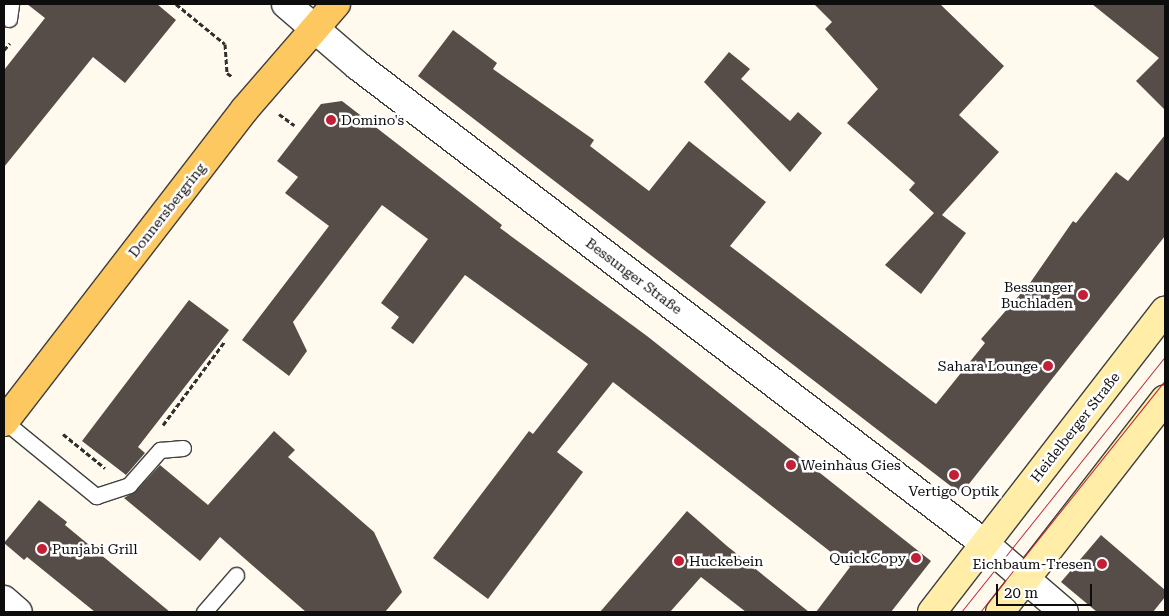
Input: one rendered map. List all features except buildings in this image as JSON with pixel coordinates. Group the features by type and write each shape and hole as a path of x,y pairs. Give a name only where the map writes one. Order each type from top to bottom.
{"main road":[{"name":"Donnersbergring","path":"4,421 245,109 313,28 336,4"},
{"name":"Heidelberger Straße","path":"932,612 1165,311"},
{"path":"1000,612 1165,399"}],"street":[{"name":"Bessunger Straße","path":"286,4 313,28 985,544"},
{"path":"985,544 1064,612"},
{"path":"4,600 18,612"}],"lane":[{"path":"9,19 11,4"},
{"path":"4,421 96,496 128,485 160,450 183,448"},
{"path":"204,612 236,575"}],"path":[{"path":"176,4 225,44 227,72"},
{"path":"289,121 294,125"},
{"path":"156,434 225,341"},
{"path":"62,434 114,475"}],"tram line":[{"path":"961,612 1165,356"},
{"path":"980,612 1165,380"}],"place":[{"name":"Domino's","path":"331,120"},
{"name":"Bessunger Buchladen","path":"1083,295"},
{"name":"Sahara Lounge","path":"1048,366"},
{"name":"Weinhaus Gies","path":"791,465"},
{"name":"Vertigo Optik","path":"954,475"},
{"name":"Punjabi Grill","path":"42,549"},
{"name":"QuickCopy","path":"916,558"},
{"name":"Huckebein","path":"679,561"},
{"name":"Eichbaum-Tresen","path":"1102,564"}]}
